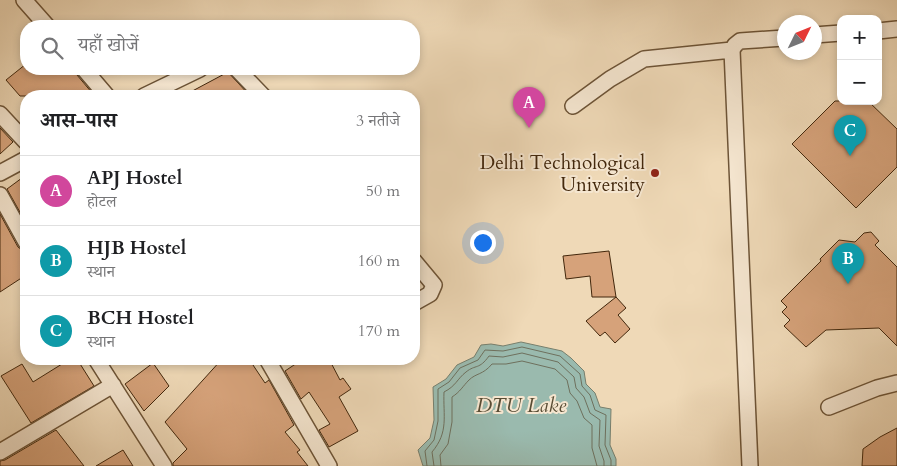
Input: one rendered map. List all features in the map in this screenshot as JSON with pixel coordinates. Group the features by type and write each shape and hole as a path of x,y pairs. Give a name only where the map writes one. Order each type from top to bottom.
{"street":[{"path":"24,0 42,20"},
{"path":"882,30 897,29"},
{"path":"822,34 837,33"},
{"path":"750,466 732,50 740,41 777,38"},
{"path":"573,106 610,79 644,59 732,50"},
{"path":"89,75 102,90"},
{"path":"156,90 188,75"},
{"path":"243,75 256,90"},
{"path":"0,114 20,136"},
{"path":"0,173 20,162"},
{"path":"0,195 20,231"},
{"path":"420,268 434,286 430,294 420,300"},
{"path":"100,365 164,466"},
{"path":"270,365 326,465"},
{"path":"829,407 877,388 897,383"},
{"path":"0,452 113,385"}],"water":[{"name":"DTU Lake","path":"521,342 562,351 584,371 586,384 595,393 600,407 611,409 610,445 616,459 616,466 423,466 418,450 430,438 434,420 433,387 446,379 457,365 474,357 481,345 503,346"}],"building":[{"path":"20,69 20,75 77,75 90,90 20,90 20,96 6,80"},
{"path":"222,75 231,75 244,90 194,90"},
{"path":"835,101 837,101 837,105 872,105 897,129 897,167 856,208 792,144"},
{"path":"0,128 13,142 0,154"},
{"path":"20,179 20,212 7,189"},
{"path":"0,214 20,248 20,279 0,292"},
{"path":"871,232 879,241 875,245 897,267 897,346 879,328 826,330 806,347 784,326 790,320 782,312 787,307 781,301 839,240 855,242 864,233"},
{"path":"609,251 616,297 592,297 590,276 566,279 563,256"},
{"path":"616,297 626,308 618,315 630,329 615,343 605,332 600,336 586,321"},
{"path":"23,365 33,382 60,365 81,365 94,386 31,423 1,376"},
{"path":"150,365 154,365 169,386 144,411 125,384"},
{"path":"217,365 253,365 265,383 269,380 294,425 285,432 300,450 297,452 308,466 173,466 173,463 187,449 165,422"},
{"path":"294,365 332,365 340,380 343,378 351,389 339,397 358,431 329,447 319,430 330,424 309,392 301,399 285,371"},
{"path":"897,428 897,466 862,466 863,449"},
{"path":"56,430 84,466 0,466 0,461 5,460"},
{"path":"123,450 133,466 96,466"}],"place":[{"name":"APJ Hostel","path":"529,128"},
{"name":"BCH Hostel","path":"850,156"},
{"name":"Delhi Technological University","path":"655,173"},
{"name":"HJB Hostel","path":"848,284"}]}
